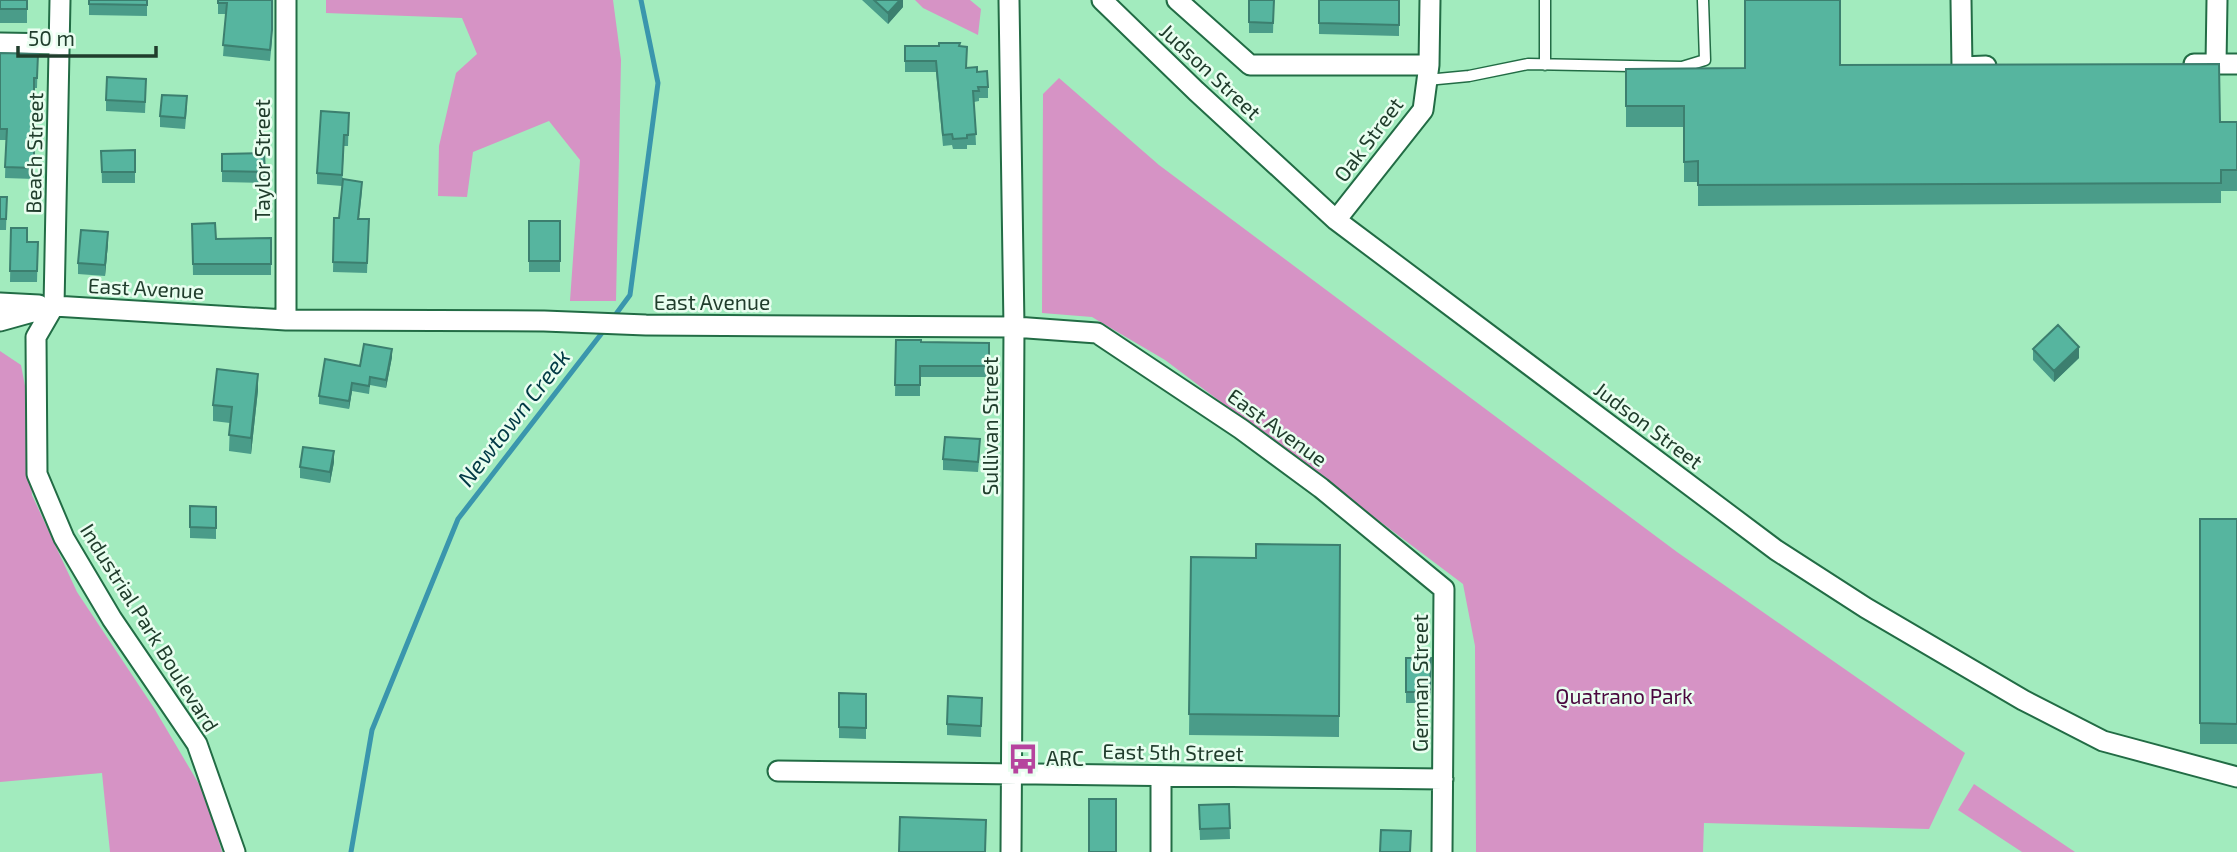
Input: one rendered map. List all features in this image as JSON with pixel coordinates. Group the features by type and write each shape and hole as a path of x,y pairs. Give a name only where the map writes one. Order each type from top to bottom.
{"street":[{"name":"Beach Street","path":"54,306 60,0"},
{"name":"Taylor Street","path":"286,0 286,320"},
{"name":"Sullivan Street","path":"1009,0 1014,327 1011,852"},
{"name":"Judson Street","path":"1102,0 1336,220 1776,550 1866,608 2023,700 2103,741 2237,777"},
{"path":"1177,0 1250,65 1428,73"},
{"name":"Oak Street","path":"1336,220 1423,110 1428,73 1430,0"},
{"path":"1961,0 1962,67 2002,66"},
{"path":"2216,64 2217,0"},
{"path":"0,43 60,44"},
{"path":"2176,64 2237,64"},
{"name":"East Avenue","path":"0,303 286,320 1014,327 1097,333 1241,429 1321,488"},
{"name":"East Avenue","path":"0,321 54,306"},
{"name":"Industrial Park Boulevard","path":"54,306 36,337 37,474 71,550 112,619 197,744 235,852"},
{"name":"German Street","path":"1321,488 1444,589 1441,852"},
{"name":"East 5th Street","path":"778,771 1443,779"},
{"path":"1161,776 1161,852"}],"lane":[{"path":"1545,0 1545,65"},
{"path":"1428,73 1469,76 1528,64 1682,67 1705,60 1703,0"}],"green space":[{"path":"326,0 613,0 621,60 616,301 570,301 580,160 549,121 473,152 467,197 438,196 439,146 456,73 477,54 462,18 326,13"},
{"path":"915,0 970,0 981,9 978,35 923,8"},
{"name":"Quatrano Park","path":"1059,78 1159,165 1677,552 1965,753 1929,829 1704,823 1703,852 1476,852 1475,646 1463,584 1165,360 1092,317 1042,313 1043,94"},
{"path":"0,351 21,365 25,386 32,495 77,592 154,708 206,796 222,852 110,852 102,773 0,782"},
{"path":"1974,784 2075,852 2022,852 1958,810"}],"building":[{"path":"0,0 27,0 27,9 0,9"},
{"path":"89,0 147,0 147,5 89,4"},
{"path":"218,0 272,0 270,50 223,45 227,3 218,3"},
{"path":"874,0 900,0 888,13"},
{"path":"1249,0 1274,0 1273,23 1249,22"},
{"path":"1319,0 1399,0 1399,25 1319,23"},
{"path":"1745,0 1840,0 1840,65 2219,64 2220,122 2237,122 2237,170 2221,170 2221,183 1698,185 1698,161 1684,162 1684,106 1626,106 1626,69 1745,68"},
{"path":"939,43 960,43 959,46 967,47 966,68 977,67 977,72 987,71 988,87 978,87 979,91 973,91 976,134 967,135 967,138 953,139 952,134 943,135 936,61 905,61 905,46 939,46"},
{"path":"0,53 38,54 37,78 34,78 34,168 5,167 7,129 0,129"},
{"path":"107,77 146,79 145,102 106,100"},
{"path":"162,95 187,96 185,118 160,116"},
{"path":"321,111 349,113 348,135 344,135 342,175 317,173"},
{"path":"135,150 135,172 102,172 101,151"},
{"path":"264,153 265,172 222,171 222,154"},
{"path":"343,179 362,182 358,219 369,219 367,263 333,262 334,218 339,218"},
{"path":"0,197 7,197 6,219 0,219"},
{"path":"529,221 560,221 560,261 529,261"},
{"path":"215,223 216,239 271,238 271,264 193,264 192,224"},
{"path":"11,228 27,228 27,242 38,242 37,271 10,271"},
{"path":"81,230 108,232 105,265 78,263"},
{"path":"2058,325 2079,347 2054,371 2033,349"},
{"path":"896,340 989,343 989,366 920,366 920,385 895,385"},
{"path":"364,344 392,349 386,380 370,377 369,386 352,383 349,401 319,396 325,359 360,366"},
{"path":"217,369 258,374 251,438 229,435 232,407 213,405"},
{"path":"945,437 980,439 978,462 943,459"},
{"path":"303,447 334,451 330,472 300,467"},
{"path":"190,506 216,507 216,528 190,527"},
{"path":"2200,519 2237,519 2237,724 2200,723"},
{"path":"1256,544 1340,545 1339,716 1189,714 1191,557 1256,558"},
{"path":"1406,658 1431,658 1430,692 1406,692"},
{"path":"839,693 866,694 866,728 839,727"},
{"path":"948,696 982,698 981,726 947,724"},
{"path":"1089,799 1116,799 1116,852 1089,852"},
{"path":"1229,804 1230,828 1200,829 1199,805"},
{"path":"900,817 986,820 985,852 899,852"},
{"path":"1381,830 1411,831 1410,852 1380,852"}],"waterway":[{"name":"Newtown Creek","path":"613,318 630,295 658,83 641,0"},
{"name":"Newtown Creek","path":"351,852 372,730 458,519 605,329"}],"place":[{"name":"ARC","path":"1023,759"}]}
